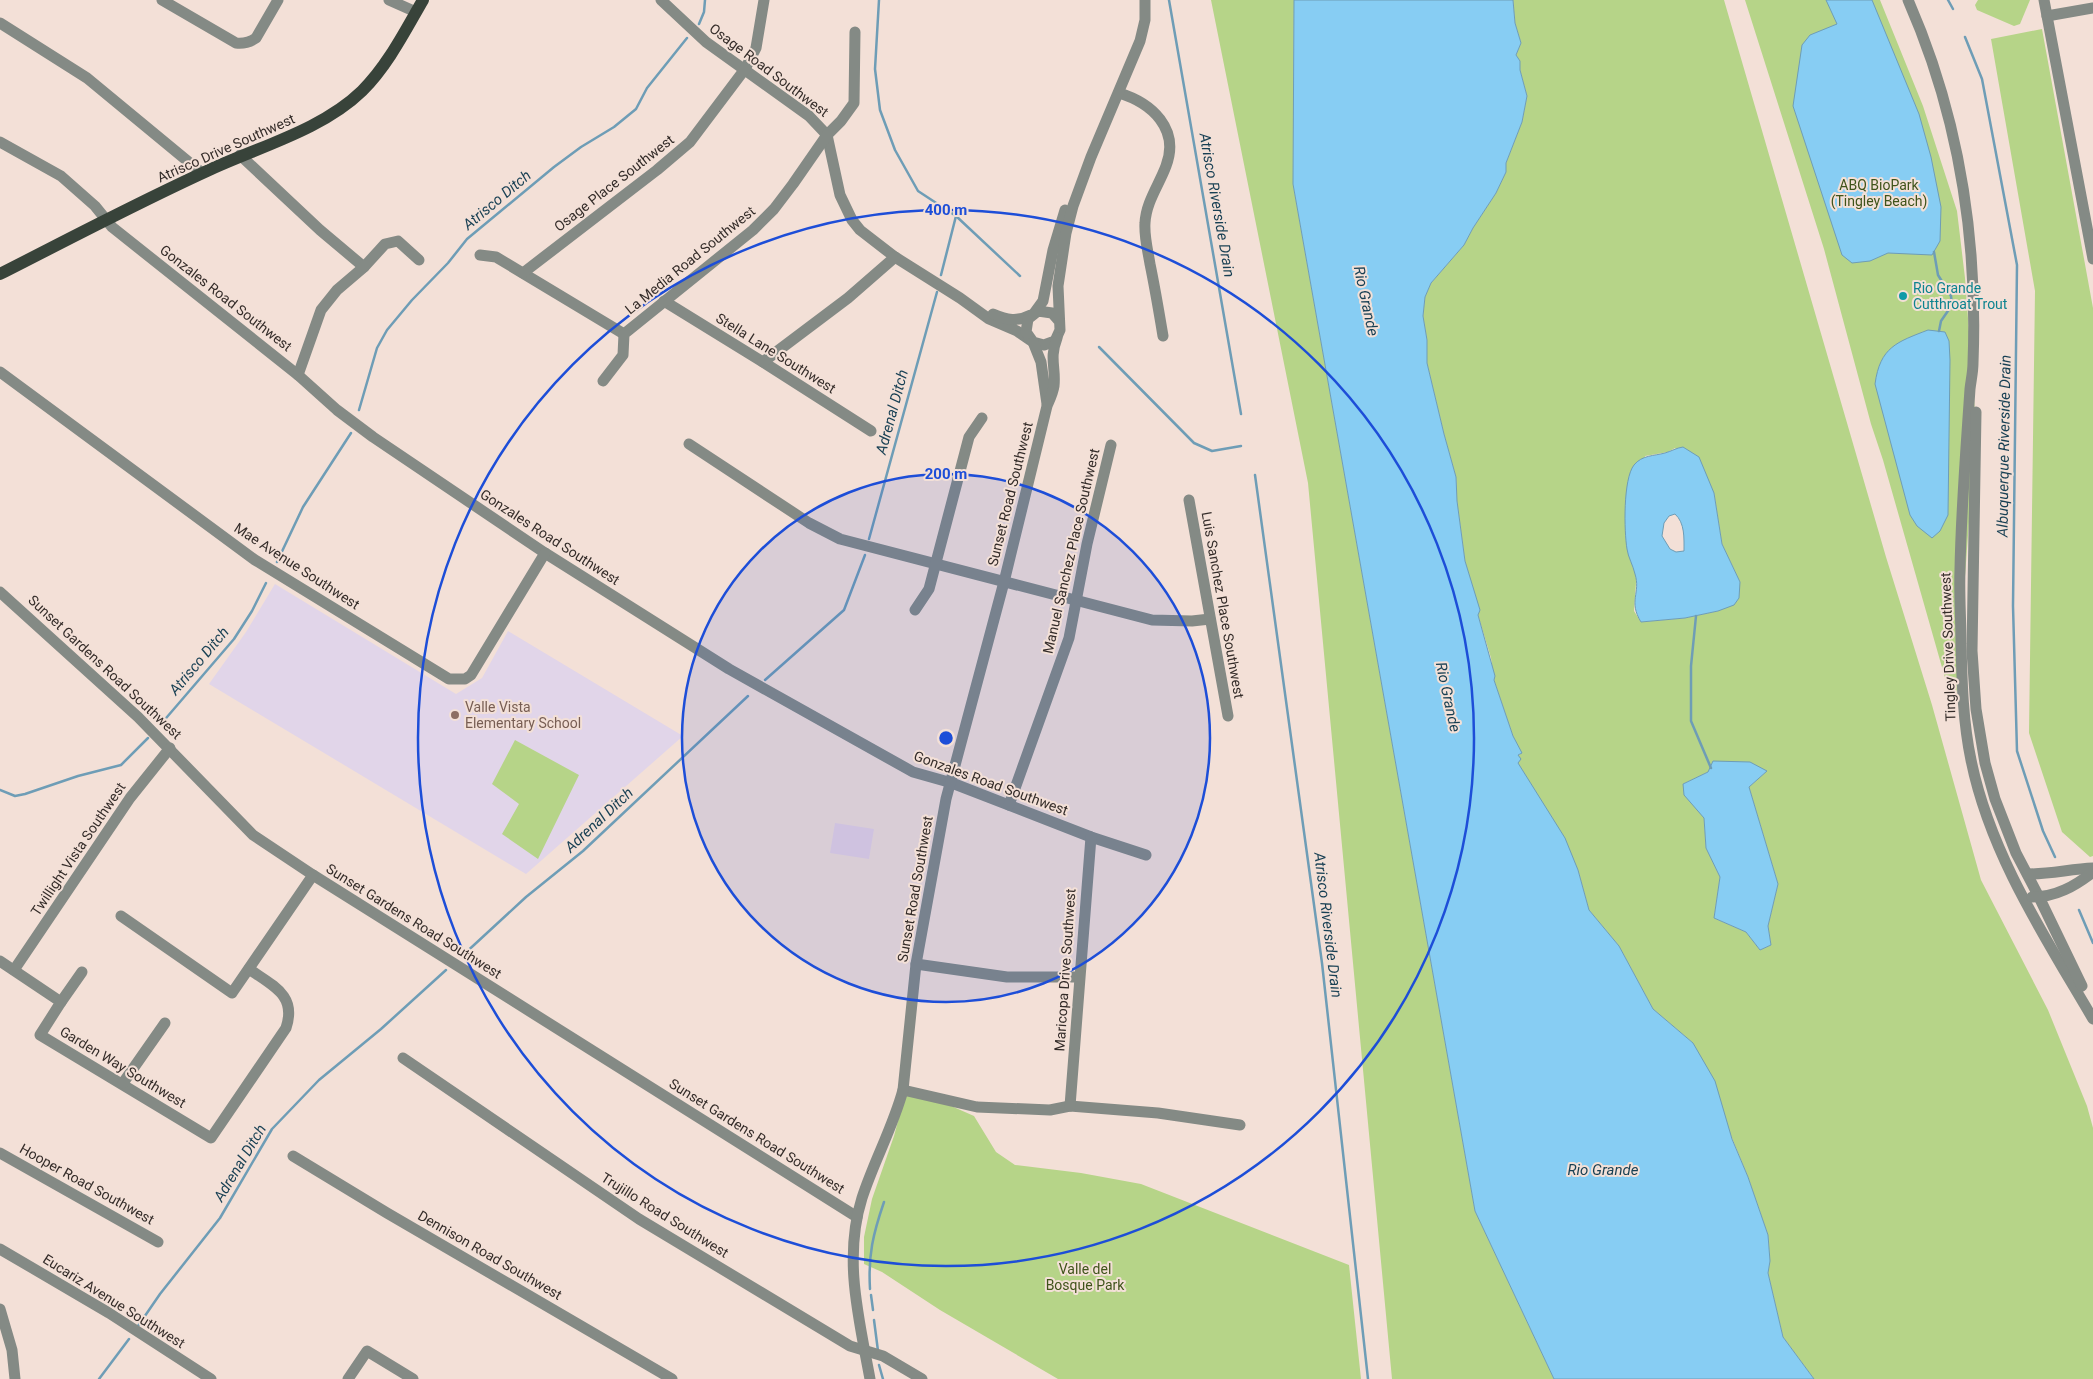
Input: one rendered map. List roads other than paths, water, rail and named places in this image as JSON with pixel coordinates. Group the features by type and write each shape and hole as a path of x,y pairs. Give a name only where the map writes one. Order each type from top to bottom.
{"main road":[{"name":"Atrisco Drive Southwest","path":"0,274 202,173 309,127 335,112 362,91 389,58 423,0"}],"street":[{"path":"162,0 236,43 241,44 251,42 256,38 278,0"},
{"path":"389,0 416,12"},
{"name":"Osage Road Southwest","path":"661,0 706,42 809,116 827,135 840,195 852,220 871,240 994,322 1017,331 1031,341"},
{"name":"Osage Place Southwest","path":"522,273 657,170 690,142 745,69 756,48 764,0"},
{"path":"1090,157 1066,233 1058,286 1060,330 1057,338 1050,344 1044,345 1031,341 1025,326 1043,301 1053,250 1065,211 1119,94 1140,41 1145,20 1145,0"},
{"name":"Tingley Drive Southwest","path":"1908,0 1950,117 1963,182 1973,269 1973,365 1970,386 1960,571 1963,711 1971,762 1982,802 2004,859 2093,1019"},
{"path":"2044,0 2093,259"},
{"path":"2047,16 2093,8"},
{"path":"0,23 87,78 202,173"},
{"name":"La Media Road Southwest","path":"603,382 622,354 624,334 753,230 774,209 827,135 854,103 855,32"},
{"path":"1119,94 1147,106 1156,113 1166,128 1170,141 1166,165 1149,205 1145,225 1163,336"},
{"name":"Gonzales Road Southwest","path":"0,142 61,176 95,206 112,227 298,374 337,410 373,437 545,554 776,696 913,772 952,783 1146,855"},
{"path":"240,156 320,230 364,267"},
{"path":"298,374 321,310 337,290 364,267 385,244 398,241 419,260"},
{"path":"480,255 496,258 624,334"},
{"path":"763,362 848,298 896,257"},
{"name":"Osage Road Southwest","path":"960,298 1004,319 1015,320 1033,313"},
{"name":"Stella Lane Southwest","path":"664,301 871,431"},
{"path":"1033,313 1049,312 1059,321"},
{"name":"Sunset Road Southwest","path":"870,1379 853,1283 852,1259 857,1217 903,1090 916,964 946,799 952,783 1004,582 1047,406 1053,392 1054,375 1051,355 1057,338"},
{"name":"Sunset Road Southwest","path":"1031,341 1043,368 1047,406"},
{"name":"Tingley Drive Southwest","path":"1973,365 1977,386 1972,651 1976,708 1985,763 1995,799 2016,853 2028,874 2093,1012"},
{"name":"Mae Avenue Southwest","path":"0,372 255,560 449,679 458,681 465,679 474,670 545,554"},
{"path":"914,610 927,594 968,437 982,418"},
{"path":"689,444 826,533 840,539 1152,620 1192,621 1210,619"},
{"name":"Manuel Sanchez Place Southwest","path":"1009,805 1069,638 1087,544 1111,445"},
{"name":"Luis Sanchez Place Southwest","path":"1189,500 1228,716"},
{"name":"Sunset Gardens Road Southwest","path":"0,592 138,716 253,835 314,876 857,1217"},
{"name":"Twillight Vista Southwest","path":"14,970 130,798 168,746"},
{"name":"Maricopa Drive Southwest","path":"1070,1106 1091,836"},
{"path":"2028,874 2047,874 2073,869 2093,870"},
{"path":"2023,896 2039,897 2056,894 2080,882 2093,870"},
{"path":"121,916 232,993 314,876"},
{"path":"0,960 62,1002 82,972"},
{"path":"916,964 1007,977 1079,977"},
{"name":"Garden Way Southwest","path":"62,1002 40,1034 212,1138 286,1028 289,1018 286,999 279,990 249,969"},
{"path":"123,1084 165,1023"},
{"name":"Trujillo Road Southwest","path":"403,1058 639,1219 850,1346 892,1360 922,1379"},
{"path":"903,1090 977,1107 1050,1110 1070,1106 1158,1113 1240,1125"},
{"name":"Hooper Road Southwest","path":"0,1153 158,1242"},
{"name":"Dennison Road Southwest","path":"294,1156 387,1213 672,1379"},
{"name":"Eucariz Avenue Southwest","path":"0,1249 109,1313 211,1379"},
{"path":"0,1309 12,1350 15,1379"},
{"path":"348,1379 367,1351 413,1379"}],"water":[{"name":"Rio Grande","path":"1294,0 1513,0 1515,23 1521,43 1516,55 1520,61 1520,70 1527,96 1522,122 1506,163 1506,172 1496,193 1464,245 1431,283 1425,297 1423,316 1427,340 1427,363 1456,477 1457,501 1465,561 1480,610 1478,615 1495,676 1494,680 1513,736 1522,753 1518,755 1521,759 1518,763 1565,838 1578,870 1589,910 1619,946 1653,1009 1693,1043 1715,1081 1732,1139 1748,1177 1768,1235 1770,1261 1768,1273 1783,1337 1814,1379 1554,1379 1475,1211 1293,184"},
{"path":"1826,0 1872,0 1919,114 1931,157 1941,207 1940,241 1932,255 1888,253 1870,261 1852,263 1842,255 1793,106 1802,45 1810,35 1837,24"},
{"path":"1928,330 1945,332 1949,341 1950,360 1948,515 1940,531 1932,538 1917,526 1910,515 1875,384 1877,372 1886,354 1907,338"},
{"path":"1683,447 1699,457 1714,493 1722,544 1740,582 1739,598 1734,605 1718,611 1685,618 1641,622 1635,608 1637,587 1626,541 1625,506 1630,472 1641,459","holes":["1675,514 1683,531 1684,551 1676,552 1670,549 1662,536 1664,523 1669,516"]},
{"path":"1713,761 1750,762 1767,771 1749,787 1778,884 1768,926 1771,945 1760,950 1746,932 1714,918 1720,877 1706,848 1704,818 1684,795 1683,784 1708,772"}],"waterway":[{"name":"Atrisco Ditch","path":"699,24 704,12 705,0"},
{"path":"879,0 875,69 880,110 895,150 918,191 956,216 1020,276"},
{"name":"Atrisco Riverside Drain","path":"1169,0 1241,414"},
{"name":"Albuquerque Riverside Drain","path":"1948,0 1953,9"},
{"name":"Albuquerque Riverside Drain","path":"1965,37 1982,79 2017,265 2013,606 2017,751 2043,831 2055,857"},
{"name":"Atrisco Ditch","path":"359,410 377,348 387,330 412,300 448,263 467,239 554,167 581,147 614,127 636,109 647,88 687,38"},
{"name":"Adrenal Ditch","path":"941,275 956,216"},
{"path":"1934,252 1938,275 1951,296 1952,305 1941,321 1939,331"},
{"name":"Adrenal Ditch","path":"869,539 937,292"},
{"path":"1099,347 1194,443 1212,451 1241,446"},
{"name":"Atrisco Ditch","path":"277,562 303,507 351,433"},
{"name":"Atrisco Riverside Drain","path":"1255,475 1322,963 1368,1379"},
{"name":"Adrenal Ditch","path":"765,680 844,610 865,555"},
{"name":"Atrisco Ditch","path":"161,724 234,639 252,611 266,583"},
{"path":"1696,616 1691,666 1691,721 1711,768"},
{"name":"Adrenal Ditch","path":"461,957 526,897 583,851 748,696"},
{"name":"Atrisco Ditch","path":"0,790 15,796 25,794 78,776 121,765 148,738"},
{"name":"Albuquerque Riverside Drain","path":"2079,910 2093,943"},
{"name":"Adrenal Ditch","path":"138,1326 160,1294 220,1218 272,1129 319,1080 381,1029 446,970"},
{"path":"870,1289 872,1245 884,1202"},
{"path":"871,1295 873,1310"},
{"path":"874,1320 878,1351"},
{"name":"Adrenal Ditch","path":"99,1379 129,1339"},
{"path":"879,1365 883,1379"}],"place":[{"name":"Rio Grande Cutthroat Trout","path":"1903,296"},
{"name":"Valle Vista Elementary School","path":"455,715"}],"park label":[{"name":"ABQ BioPark (Tingley Beach)","path":"1879,194"},
{"name":"Valle del Bosque Park","path":"1085,1278"}]}
